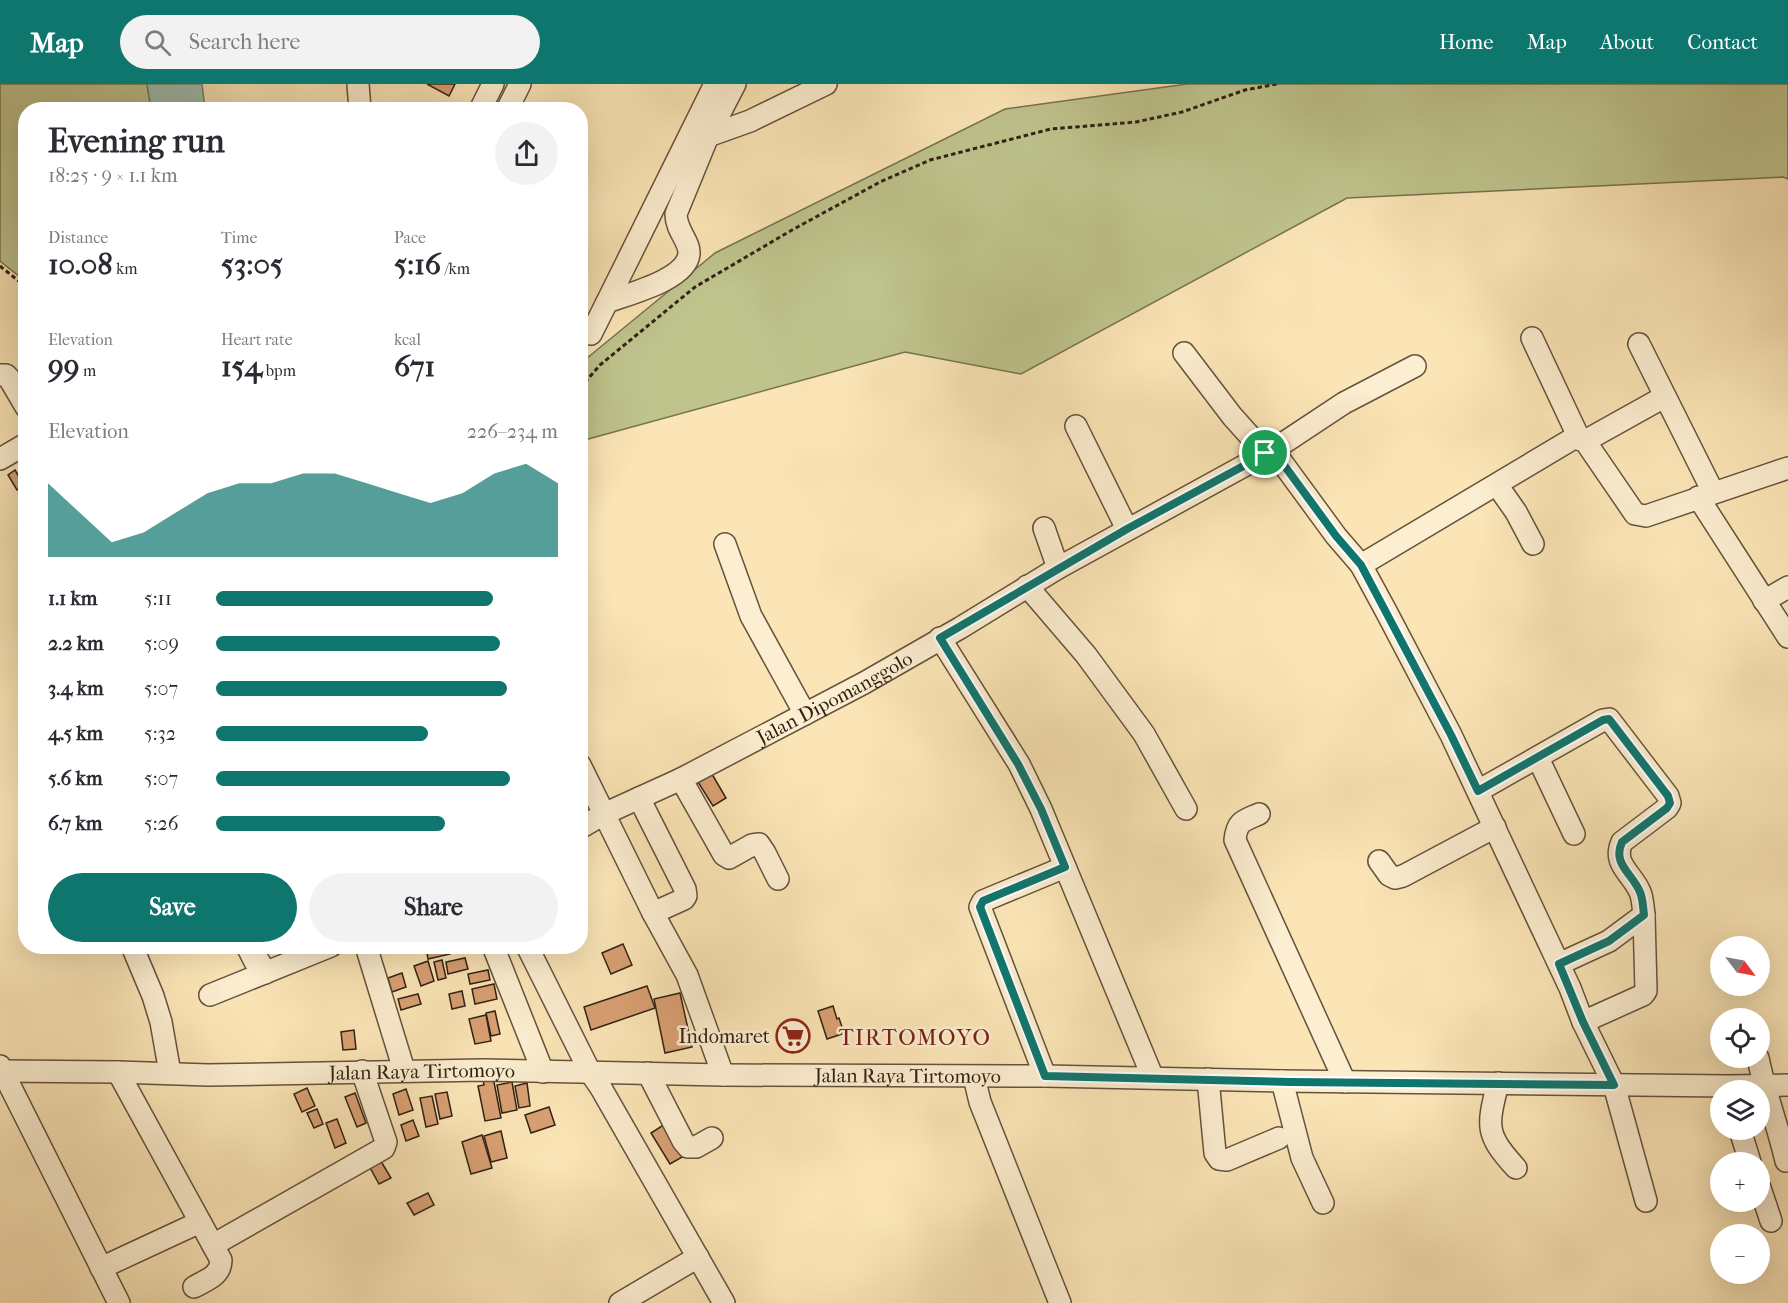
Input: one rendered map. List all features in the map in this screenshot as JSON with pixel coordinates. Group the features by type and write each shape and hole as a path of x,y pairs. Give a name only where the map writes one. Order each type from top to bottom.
{"street":[{"path":"358,84 359,102"},
{"path":"484,102 493,84"},
{"path":"511,102 520,84"},
{"path":"607,302 666,279 678,272 685,263 689,254 688,244 676,224 676,214 715,84"},
{"path":"591,334 701,132 735,84"},
{"path":"701,132 750,121 826,84"},
{"path":"1532,338 1582,440 1635,514 1646,516 1788,468"},
{"path":"1639,344 1706,495 1764,601 1788,637"},
{"path":"1184,353 1232,416 1269,451 1361,565 1451,735 1614,1085 1646,1201"},
{"name":"Jalan Dipomanggolo","path":"588,823 603,814 681,779 864,683 1058,568 1269,451 1344,403 1415,366"},
{"path":"0,375 6,375 9,378 18,393"},
{"path":"1361,565 1574,438 1582,440 1664,397"},
{"path":"1076,426 1127,529"},
{"path":"0,459 18,449"},
{"path":"1497,485 1516,512 1533,544"},
{"path":"1044,528 1058,568"},
{"path":"725,544 751,616 805,714"},
{"path":"1027,586 1086,655 1144,734 1186,809"},
{"path":"1764,601 1788,587"},
{"path":"940,638 1018,764 1041,809 1153,1078"},
{"path":"1478,791 1603,720 1609,719 1668,796 1670,803 1667,808 1622,842 1618,849 1618,857 1640,892 1644,915 1646,991 1643,995 1583,1022"},
{"path":"1538,758 1574,834"},
{"path":"681,779 724,855 729,858 752,845 759,844 778,879"},
{"path":"588,782 653,913 692,985 723,1075"},
{"path":"639,798 685,889 686,896 653,913"},
{"path":"1259,814 1241,821 1235,840 1345,1082"},
{"path":"1379,861 1389,875 1395,878 1403,876 1495,827"},
{"path":"1045,1076 980,907 983,901 1065,867"},
{"path":"1559,964 1609,941 1644,915"},
{"path":"135,954 161,1022 170,1073"},
{"path":"251,954 255,962 259,961 265,973"},
{"path":"210,995 312,954"},
{"path":"368,954 404,1070"},
{"path":"496,954 543,1072"},
{"path":"531,954 590,1072 724,1303"},
{"name":"Jalan Raya Tirtomoyo","path":"8,1071 208,1075 404,1070 723,1075 1045,1076 1710,1088"},
{"path":"8,1071 119,1303"},
{"path":"213,1245 279,1210 384,1148 386,1142 362,1071"},
{"path":"118,1072 220,1260 221,1268 216,1275 194,1287"},
{"path":"648,1073 683,1142 688,1147 696,1147 712,1138"},
{"path":"974,1077 980,1102 1060,1303"},
{"path":"1208,1079 1215,1153 1219,1159 1227,1160 1279,1138"},
{"path":"1282,1081 1302,1158 1323,1203"},
{"path":"1498,1083 1490,1117 1491,1130 1500,1151 1516,1168"},
{"name":"Jalan Raya Tirtomoyo","path":"1770,1084 1788,1085"},
{"path":"1770,1105 1786,1161"},
{"path":"1768,1212 1771,1221"},
{"path":"101,1268 200,1222"},
{"path":"620,1303 698,1257"}],"path":[{"path":"588,379 600,365 695,287 801,225 900,173 930,160 1052,129 1148,119 1182,112 1245,90 1277,84"},
{"path":"0,266 18,281"}],"green space":[{"path":"0,84 147,84 150,102 18,102 18,275 0,261"},
{"path":"1187,84 1788,84 1788,179 1783,177 1347,198 1021,374 905,352 588,439 588,357 715,253 1005,109"}],"shaded area":[{"path":"147,84 202,84 204,102 150,102"}],"building":[{"path":"427,84 455,84 449,96"},
{"path":"15,470 18,475 17,490 8,475"},
{"path":"712,774 726,798 713,806 698,782"},
{"path":"623,944 632,965 611,974 602,953"},
{"path":"427,954 450,954 428,959"},
{"path":"465,958 468,969 448,974 446,962"},
{"path":"442,960 446,978 438,980 434,962"},
{"path":"428,961 434,981 421,986 414,966"},
{"path":"488,970 490,980 470,984 468,974"},
{"path":"402,973 406,987 392,992 388,978"},
{"path":"494,984 497,999 475,1004 472,989"},
{"path":"647,986 655,1008 591,1030 584,1007"},
{"path":"462,991 465,1006 452,1009 449,994"},
{"path":"680,993 692,1047 665,1053 654,999"},
{"path":"418,994 421,1004 401,1010 398,999"},
{"path":"833,1006 843,1030 842,1034 827,1039 818,1011"},
{"path":"495,1011 500,1034 491,1036 486,1013"},
{"path":"486,1015 491,1041 475,1044 469,1019"},
{"path":"800,1024 806,1040 784,1047 779,1031"},
{"path":"354,1030 356,1049 343,1050 341,1032"},
{"path":"493,1077 501,1118 485,1121 478,1086 484,1085 483,1079"},
{"path":"512,1082 517,1110 502,1113 497,1085"},
{"path":"527,1083 530,1106 519,1108 515,1086"},
{"path":"307,1088 315,1106 302,1112 294,1094"},
{"path":"406,1089 413,1110 399,1115 393,1094"},
{"path":"447,1092 452,1116 440,1119 435,1094"},
{"path":"355,1093 366,1123 357,1127 345,1097"},
{"path":"432,1096 438,1124 426,1127 420,1098"},
{"path":"549,1107 555,1125 531,1133 525,1115"},
{"path":"317,1109 323,1124 314,1128 307,1113"},
{"path":"337,1119 346,1143 335,1148 326,1123"},
{"path":"413,1120 419,1136 406,1141 401,1125"},
{"path":"665,1124 684,1156 670,1164 651,1133"},
{"path":"501,1131 507,1158 491,1162 484,1136"},
{"path":"482,1135 492,1168 471,1174 462,1142"},
{"path":"379,1158 391,1178 379,1184 368,1164"},
{"path":"428,1193 434,1205 414,1215 407,1203"}],"place":[{"name":"Indomaret","path":"793,1036"}],"district":[{"name":"TIRTOMOYO","path":"915,1038"}],"route":[{"path":"1273,450 1336,536 1361,565 1478,791 1603,720 1609,719 1668,796 1670,803 1667,808 1636,830 1622,842 1618,849 1618,857 1640,892 1644,915 1609,941 1559,964 1583,1022 1614,1085 1290,1082 1045,1076 980,907 983,901 1065,867 1041,809 1018,764 940,638 1107,540 1265,453 1273,450"}]}
